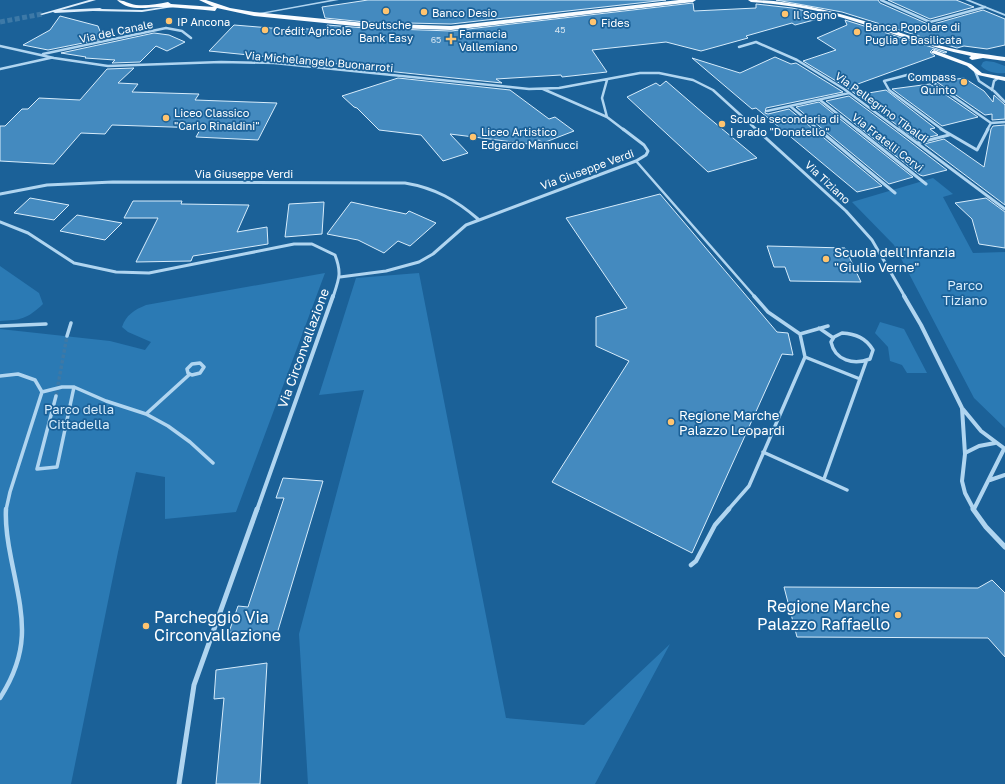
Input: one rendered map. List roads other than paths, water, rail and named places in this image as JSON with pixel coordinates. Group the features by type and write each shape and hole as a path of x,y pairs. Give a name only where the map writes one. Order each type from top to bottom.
{"main road":[{"path":"55,12 94,0"},
{"path":"120,0 132,6"},
{"path":"202,0 212,5 229,10"},
{"path":"42,14 178,3 256,14 365,24 410,28 451,28 693,0"},
{"path":"751,0 783,3 833,13 883,29 939,50 969,65 975,71 987,76 1002,79"},
{"path":"95,10 142,11 178,3"},
{"path":"939,50 978,56 1005,56"},
{"path":"969,65 970,59 978,56"},
{"path":"997,57 1005,59"}],"street":[{"path":"256,14 337,0"},
{"path":"881,0 930,22 985,7"},
{"path":"967,0 1005,15"},
{"name":"Via del Canale","path":"41,54 166,28 182,31 191,38"},
{"name":"Via Pellegrino Tibaldi","path":"740,47 756,42 797,60 849,93 1005,209"},
{"name":"Via Michelangelo Buonarroti","path":"0,46 54,58 108,66 214,62 274,63 489,86 541,88"},
{"path":"0,69 54,58"},
{"path":"975,71 979,81 1005,102"},
{"name":"Via Tiziano","path":"541,88 559,88 640,73 659,73 693,80 713,90 846,211 872,240 922,325 962,408 970,421 982,433 1005,449"},
{"path":"991,123 977,150 949,135 889,90 884,80 907,75 931,81 991,123 1005,122"},
{"path":"993,91 994,81 1002,79"},
{"path":"607,80 602,98 607,117"},
{"name":"Via Giuseppe Verdi","path":"340,277 400,267 420,262 435,253 459,229 478,219 636,161 646,155 648,151 641,141 607,117 541,88"},
{"name":"Via Fratelli Cervi","path":"767,111 849,93"},
{"name":"Via Fratelli Cervi","path":"820,100 926,184"},
{"path":"790,106 895,193"},
{"name":"Via Fratelli Cervi","path":"917,143 949,135"},
{"path":"636,161 768,312 800,334 805,358 749,486 715,525 696,561 691,565"},
{"name":"Via Giuseppe Verdi","path":"0,194 47,185 113,182 405,183 432,188 448,195 478,219"},
{"name":"Via Circonvallazione","path":"0,222 28,233 74,263 116,272 148,273 294,244 312,244 335,255 340,268 340,277 194,685 179,784"},
{"path":"67,336 71,323"},
{"path":"0,326 46,324"},
{"path":"800,334 828,326"},
{"path":"819,328 832,337"},
{"path":"824,479 866,362 870,359 873,350 867,341 861,337 848,333 836,334 832,337 830,342 831,347 839,356 852,362 866,362"},
{"path":"805,358 860,379"},
{"path":"146,414 190,374 195,375 200,373 203,369 203,365 200,363 192,364 187,369 190,374"},
{"path":"0,376 18,374 35,380 42,392 9,492 6,511 6,532 22,618 23,636 19,658 8,686 0,698"},
{"path":"42,392 62,386 74,386 106,401 146,414 168,426 190,442 213,463"},
{"path":"56,396 37,469 57,467 74,386"},
{"path":"962,408 965,453 962,484 967,497 990,533 1005,547"},
{"path":"965,453 979,446 995,443"},
{"path":"974,509 1005,449"},
{"path":"763,452 847,490"},
{"path":"990,480 1005,475"}],"tunnel":[{"path":"0,22 42,14"},
{"path":"56,396 67,336"}],"place":[{"name":"Deutsche Bank Easy","path":"386,11"},
{"name":"Banco Desio","path":"424,12"},
{"name":"Il Sogno","path":"785,14"},
{"name":"IP Ancona","path":"169,21"},
{"name":"Fides","path":"593,22"},
{"name":"Crédit Agricole","path":"265,30"},
{"name":"Banca Popolare di Puglia e Basilicata","path":"857,32"},
{"name":"Farmacia Vallemiano","path":"451,39"},
{"name":"Compass Quinto","path":"964,82"},
{"name":"Liceo Classico \"Carlo Rinaldini\"","path":"166,118"},
{"name":"Scuola secondaria di I grado \"Donatello\"","path":"722,124"},
{"name":"Liceo Artistico Edgardo Mannucci","path":"473,137"},
{"name":"Scuola dell'Infanzia \"Giulio Verne\"","path":"826,259"},
{"name":"Regione Marche Palazzo Leopardi","path":"671,422"},
{"name":"Regione Marche Palazzo Raffaello","path":"898,615"},
{"name":"Parcheggio Via Circonvallazione","path":"146,626"}],"park label":[{"name":"Parco Tiziano","path":"965,292"},
{"name":"Parco della Cittadella","path":"79,416"}]}
